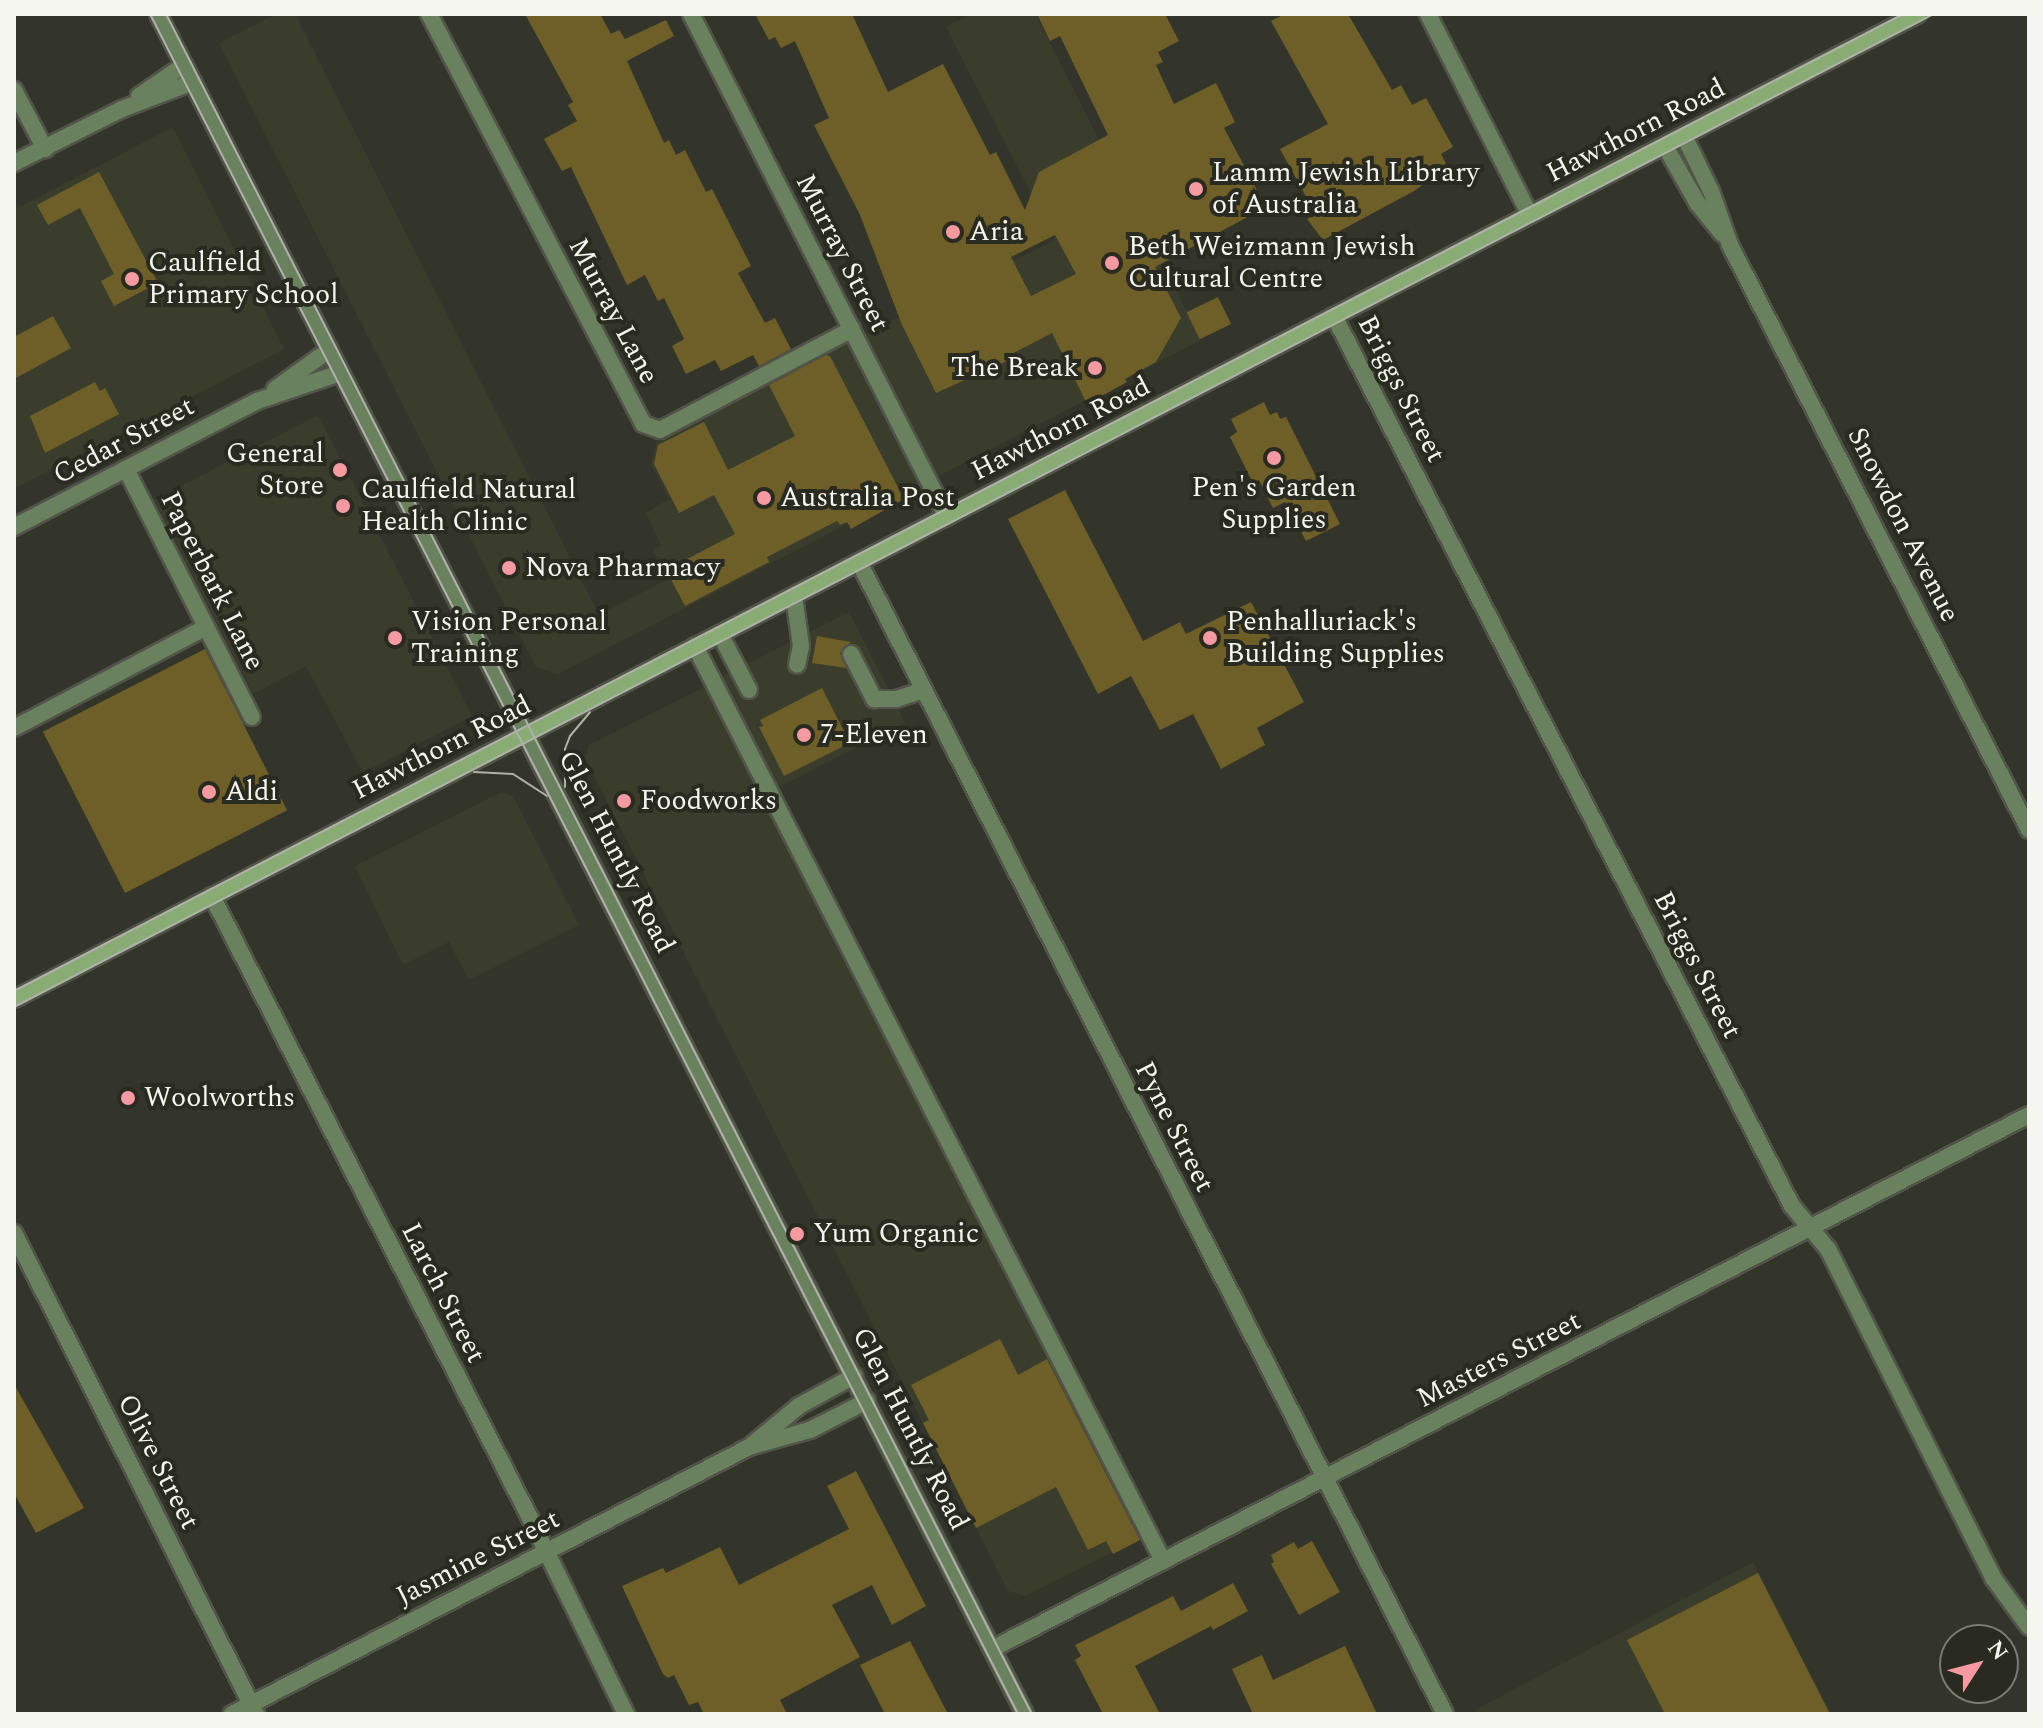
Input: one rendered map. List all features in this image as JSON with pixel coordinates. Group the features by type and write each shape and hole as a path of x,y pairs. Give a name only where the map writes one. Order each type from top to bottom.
{"main road":[{"name":"Hawthorn Road","path":"14,999 1665,146 1912,15"}],"street":[{"name":"Glen Huntly Road","path":"158,14 1025,1714"},
{"name":"Murray Lane","path":"429,14 643,424 660,430 852,329"},
{"name":"Murray Street","path":"691,14 947,517"},
{"path":"1428,14 1530,215"},
{"path":"122,109 184,65"},
{"path":"14,163 122,109 193,82"},
{"path":"14,90 45,149"},
{"name":"Snowdon Avenue","path":"1684,136 1711,191 1730,245 2029,830"},
{"name":"Snowdon Avenue","path":"1665,146 1698,204 1730,245"},
{"name":"Briggs Street","path":"1334,316 1787,1198 1828,1249 1994,1579 2029,1627"},
{"name":"Cedar Street","path":"14,527 257,401 329,350"},
{"name":"Cedar Street","path":"257,401 340,373"},
{"name":"Paperbark Lane","path":"126,469 252,717"},
{"name":"Pyne Street","path":"859,562 1445,1714"},
{"path":"794,596 807,647 797,665"},
{"path":"14,728 206,627"},
{"path":"720,634 749,690"},
{"path":"695,646 1163,1561"},
{"path":"851,654 874,699 896,699 924,690"},
{"name":"Larch Street","path":"212,896 626,1714"},
{"name":"Masters Street","path":"992,1649 2029,1115"},
{"name":"Olive Street","path":"14,1233 254,1709"},
{"name":"Jasmine Street","path":"232,1714 254,1709 749,1447 799,1406 854,1376"},
{"name":"Jasmine Street","path":"749,1447 810,1430 867,1401"}],"shaded area":[{"path":"276,14 295,14 599,615 668,579 653,550 661,545 646,513 669,499 651,464 661,425 821,341 861,336 1055,240 946,27 971,14 1035,14 1201,340 558,674 536,667 219,43"},
{"name":"Caulfield Primary School","path":"173,127 284,349 14,489 14,210"},
{"path":"318,415 472,716 363,773 306,666 253,694 154,500"},
{"path":"849,612 905,722 773,790 716,680"},
{"path":"706,686 1140,1538 1025,1596 1008,1591 585,758 589,745"},
{"path":"501,792 513,796 579,925 469,980 449,942 403,965 355,866"},
{"path":"1753,1562 1831,1714 1477,1714 1475,1710"}],"building":[{"path":"525,14 600,14 611,34 619,30 625,39 666,20 674,36 627,61 664,143 669,140 676,155 685,150 706,192 712,189 751,266 738,273 765,323 775,318 791,349 759,366 753,355 721,371 715,360 686,374 672,346 684,339 664,298 658,301 645,275 627,285 571,167 562,171 544,139 577,121 568,105 573,102"},
{"path":"755,14 852,14 888,92 943,64 990,155 996,152 1025,210 1039,172 1108,135 1060,36 1050,41 1037,14 1165,14 1179,41 1158,52 1163,62 1156,65 1174,104 1216,83 1235,122 1224,128 1266,207 1155,267 1181,318 1156,362 1125,379 1127,382 1087,404 1052,333 1006,357 1007,361 936,393 902,325 860,215 814,125 829,118 795,41 781,48 775,37 769,40","holes":["1055,235 1076,274 1031,296 1011,257"]},
{"path":"1285,14 1348,14 1392,90 1401,85 1412,105 1426,98 1453,147 1441,154 1446,164 1429,174 1432,178 1414,191 1323,240 1307,219 1316,215 1280,149 1328,124 1271,21"},
{"path":"99,172 158,283 114,306 101,281 114,274 80,208 48,225 37,205"},
{"path":"1218,297 1231,324 1200,339 1187,312"},
{"path":"53,316 71,348 14,379 14,337"},
{"path":"826,355 830,356 904,499 851,529 847,522 840,525 837,521 767,557 769,562 685,606 666,570 735,534 714,495 679,513 654,464 658,445 704,422 728,470 795,436 769,385"},
{"path":"95,382 100,391 105,388 119,414 45,453 30,416"},
{"name":"Pen's Garden Supplies","path":"1264,402 1270,415 1277,412 1280,419 1286,417 1340,524 1306,541 1285,502 1273,508 1259,480 1253,483 1230,437 1237,432 1231,419"},
{"name":"Penhalluriack's Building Supplies","path":"1065,490 1143,641 1180,622 1186,634 1251,602 1304,702 1257,728 1265,745 1221,769 1193,714 1160,730 1131,676 1098,694 1008,519"},
{"path":"817,636 851,642 840,653 846,668 812,663"},
{"path":"205,649 287,810 125,893 43,732"},
{"name":"7-Eleven","path":"822,688 850,743 784,776 759,727 763,726 760,720"},
{"path":"1000,1339 1018,1375 1047,1359 1140,1540 1113,1554 1106,1541 1088,1550 1056,1487 976,1528 923,1423 929,1420 911,1385"},
{"path":"14,1384 84,1508 36,1533 14,1493"},
{"path":"856,1471 926,1606 892,1625 872,1585 832,1605 860,1657 780,1700 787,1714 704,1714 698,1702 689,1705 674,1675 668,1678 663,1674 622,1586 663,1568 666,1573 720,1547 739,1585 849,1529 827,1486"},
{"path":"1312,1541 1340,1592 1299,1615 1271,1564 1274,1562 1271,1555 1294,1542 1298,1549"},
{"path":"1758,1573 1830,1714 1665,1714 1627,1640"},
{"path":"1233,1583 1248,1611 1213,1630 1211,1626 1135,1666 1160,1714 1103,1714 1075,1660 1081,1656 1075,1645 1173,1596 1181,1611"},
{"path":"910,1641 948,1714 885,1714 860,1665"},
{"path":"1345,1646 1377,1714 1253,1714 1232,1669 1262,1655 1273,1680"}],"tram line":[{"path":"150,14 1018,1714"},
{"path":"166,14 1032,1714"},
{"path":"14,991 1904,14"},
{"path":"14,1007 1934,14"},
{"path":"565,787 565,749 570,736 590,712"},
{"path":"474,772 513,774 547,796"}],"place":[{"name":"Lamm Jewish Library of Australia","path":"1196,189"},
{"name":"Aria","path":"953,232"},
{"name":"Beth Weizmann Jewish Cultural Centre","path":"1112,263"},
{"name":"Caulfield Primary School","path":"132,279"},
{"name":"The Break","path":"1095,368"},
{"name":"Pen's Garden Supplies","path":"1274,458"},
{"name":"General Store","path":"340,470"},
{"name":"Australia Post","path":"764,498"},
{"name":"Caulfield Natural Health Clinic","path":"343,506"},
{"name":"Nova Pharmacy","path":"509,568"},
{"name":"Vision Personal Training","path":"395,638"},
{"name":"Penhalluriack's Building Supplies","path":"1210,638"},
{"name":"7-Eleven","path":"804,735"},
{"name":"Aldi","path":"209,792"},
{"name":"Foodworks","path":"624,801"},
{"name":"Woolworths","path":"128,1098"},
{"name":"Yum Organic","path":"797,1234"}]}
